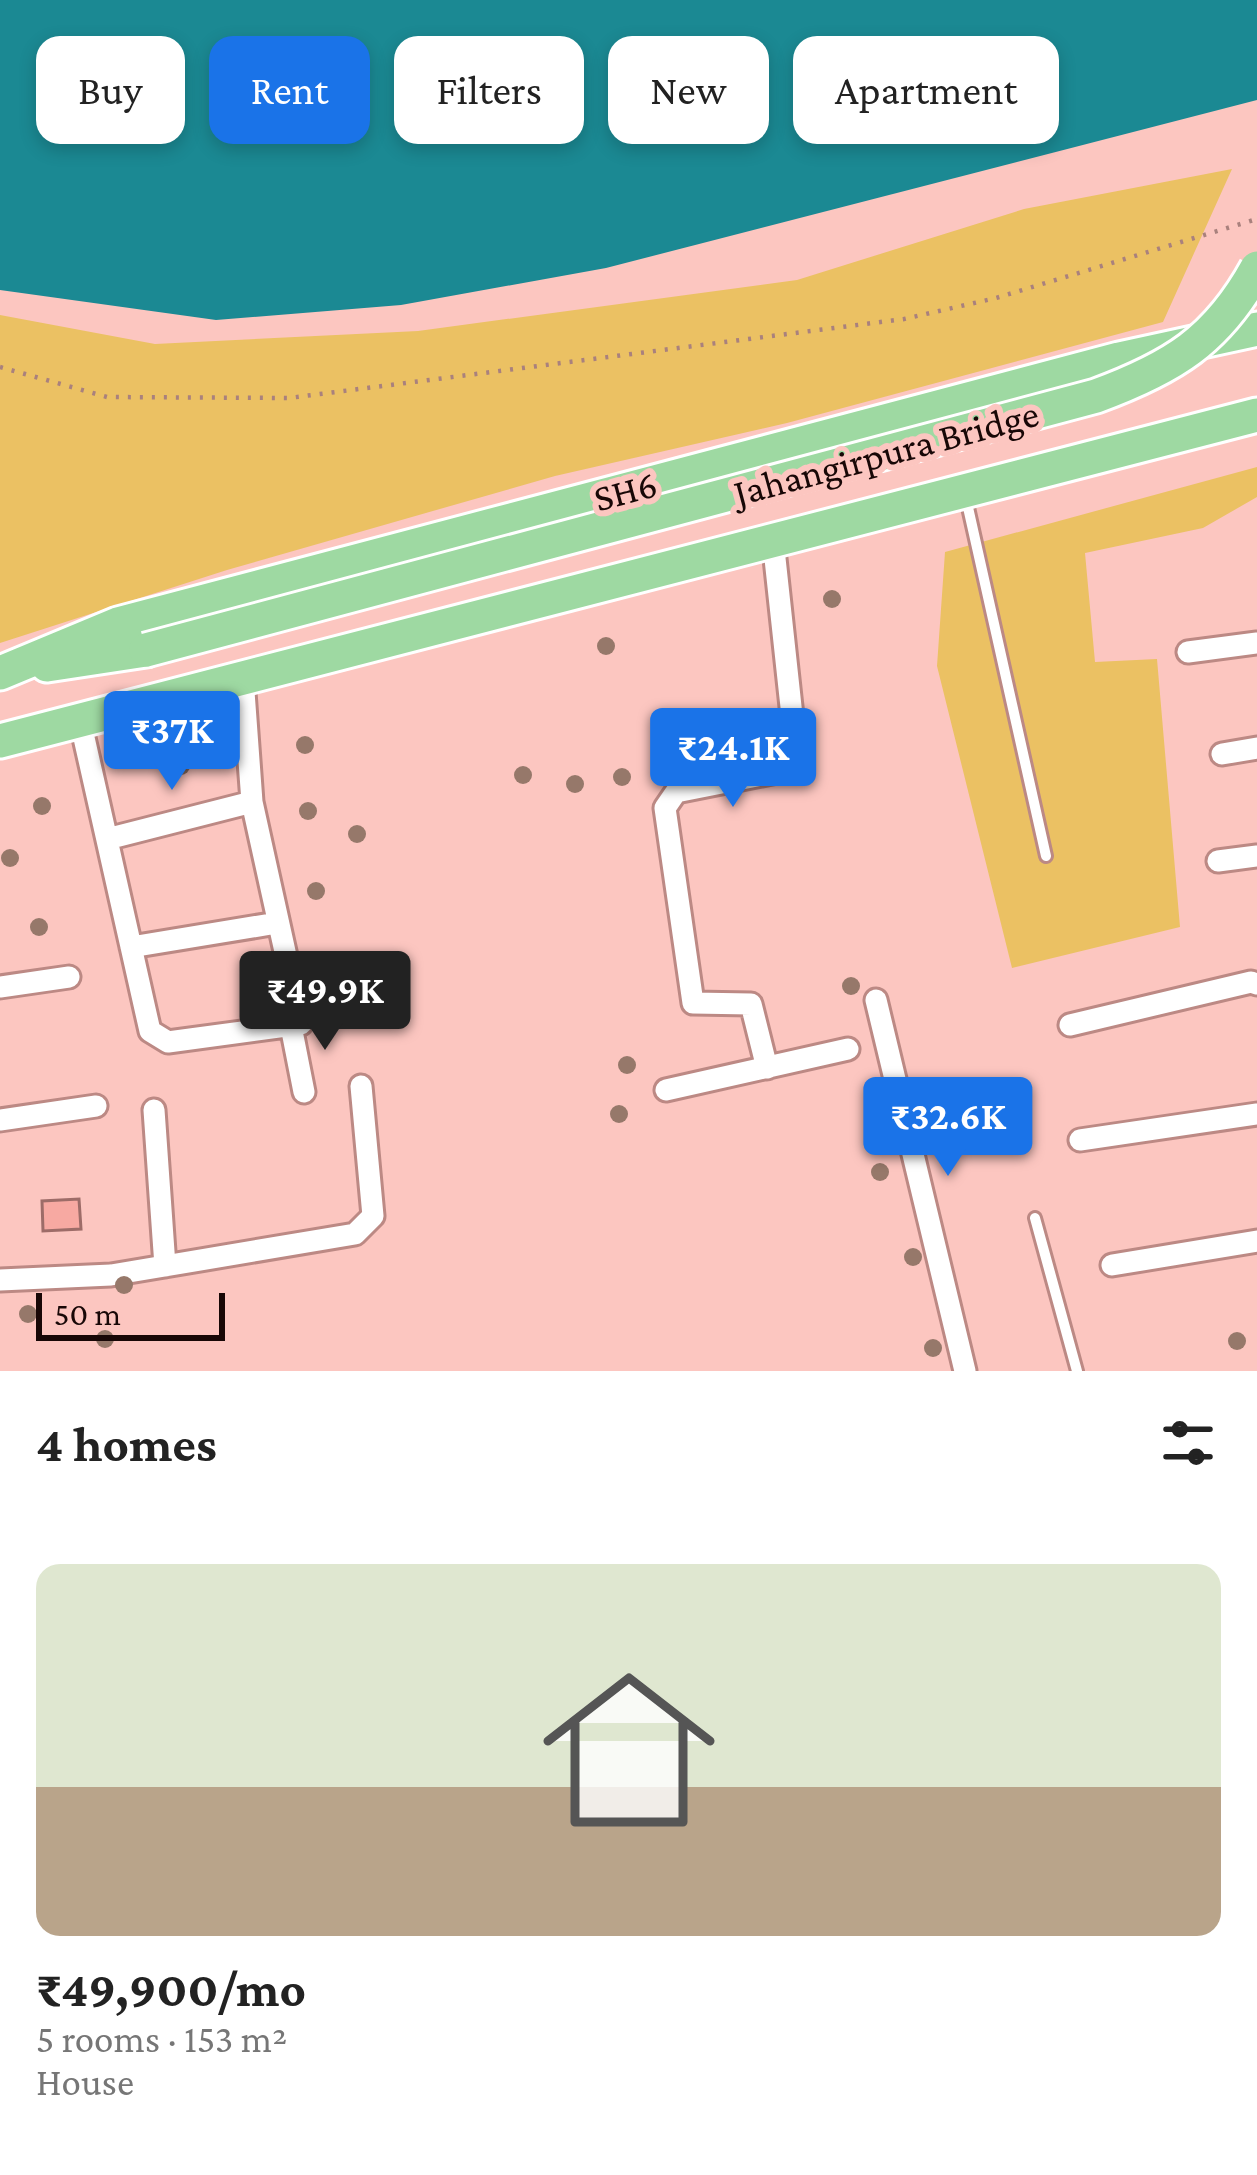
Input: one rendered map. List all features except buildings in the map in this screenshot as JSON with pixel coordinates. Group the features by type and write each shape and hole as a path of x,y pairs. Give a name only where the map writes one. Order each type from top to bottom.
{"main road":[{"name":"Jahangirpura Bridge","path":"7,671 135,654 1096,396 1156,374 1206,339 1240,299 1257,268"},
{"name":"SH6","path":"7,671 118,624 1119,359 1257,329"},
{"path":"0,741 1257,415"}],"street":[{"path":"767,1067 751,1004 693,1003 665,808 676,792 777,772 796,753 773,540"},
{"path":"1188,652 1257,643"},
{"path":"80,720 149,1031 168,1042 301,1024 252,802 243,678"},
{"path":"1222,754 1257,748"},
{"path":"107,839 252,802"},
{"path":"1218,862 1257,856"},
{"path":"130,946 277,923"},
{"path":"0,986 69,977"},
{"path":"1070,1025 1257,984"},
{"path":"876,1000 965,1371"},
{"path":"291,1026 304,1092"},
{"path":"666,1090 848,1049"},
{"path":"0,1280 90,1276 356,1234 373,1216 361,1087"},
{"path":"0,1120 96,1106"},
{"path":"154,1110 165,1266"},
{"path":"1080,1140 1257,1114"},
{"path":"1112,1264 1257,1241"}],"lane":[{"path":"964,491 1046,856"},
{"path":"1035,1218 1077,1371"}],"path":[{"path":"0,367 107,397 289,398 904,319 996,298 1257,219"}],"shaded area":[{"path":"1232,169 1163,322 787,423 555,476 227,570 0,643 0,315 155,344 418,331 797,280 1024,209"},
{"path":"1257,467 1257,497 1203,528 1085,553 1095,662 1157,659 1180,927 1012,968 937,666 945,552"}],"water":[{"path":"0,0 1257,0 1257,100 606,268 401,305 216,320 0,290"}]}
